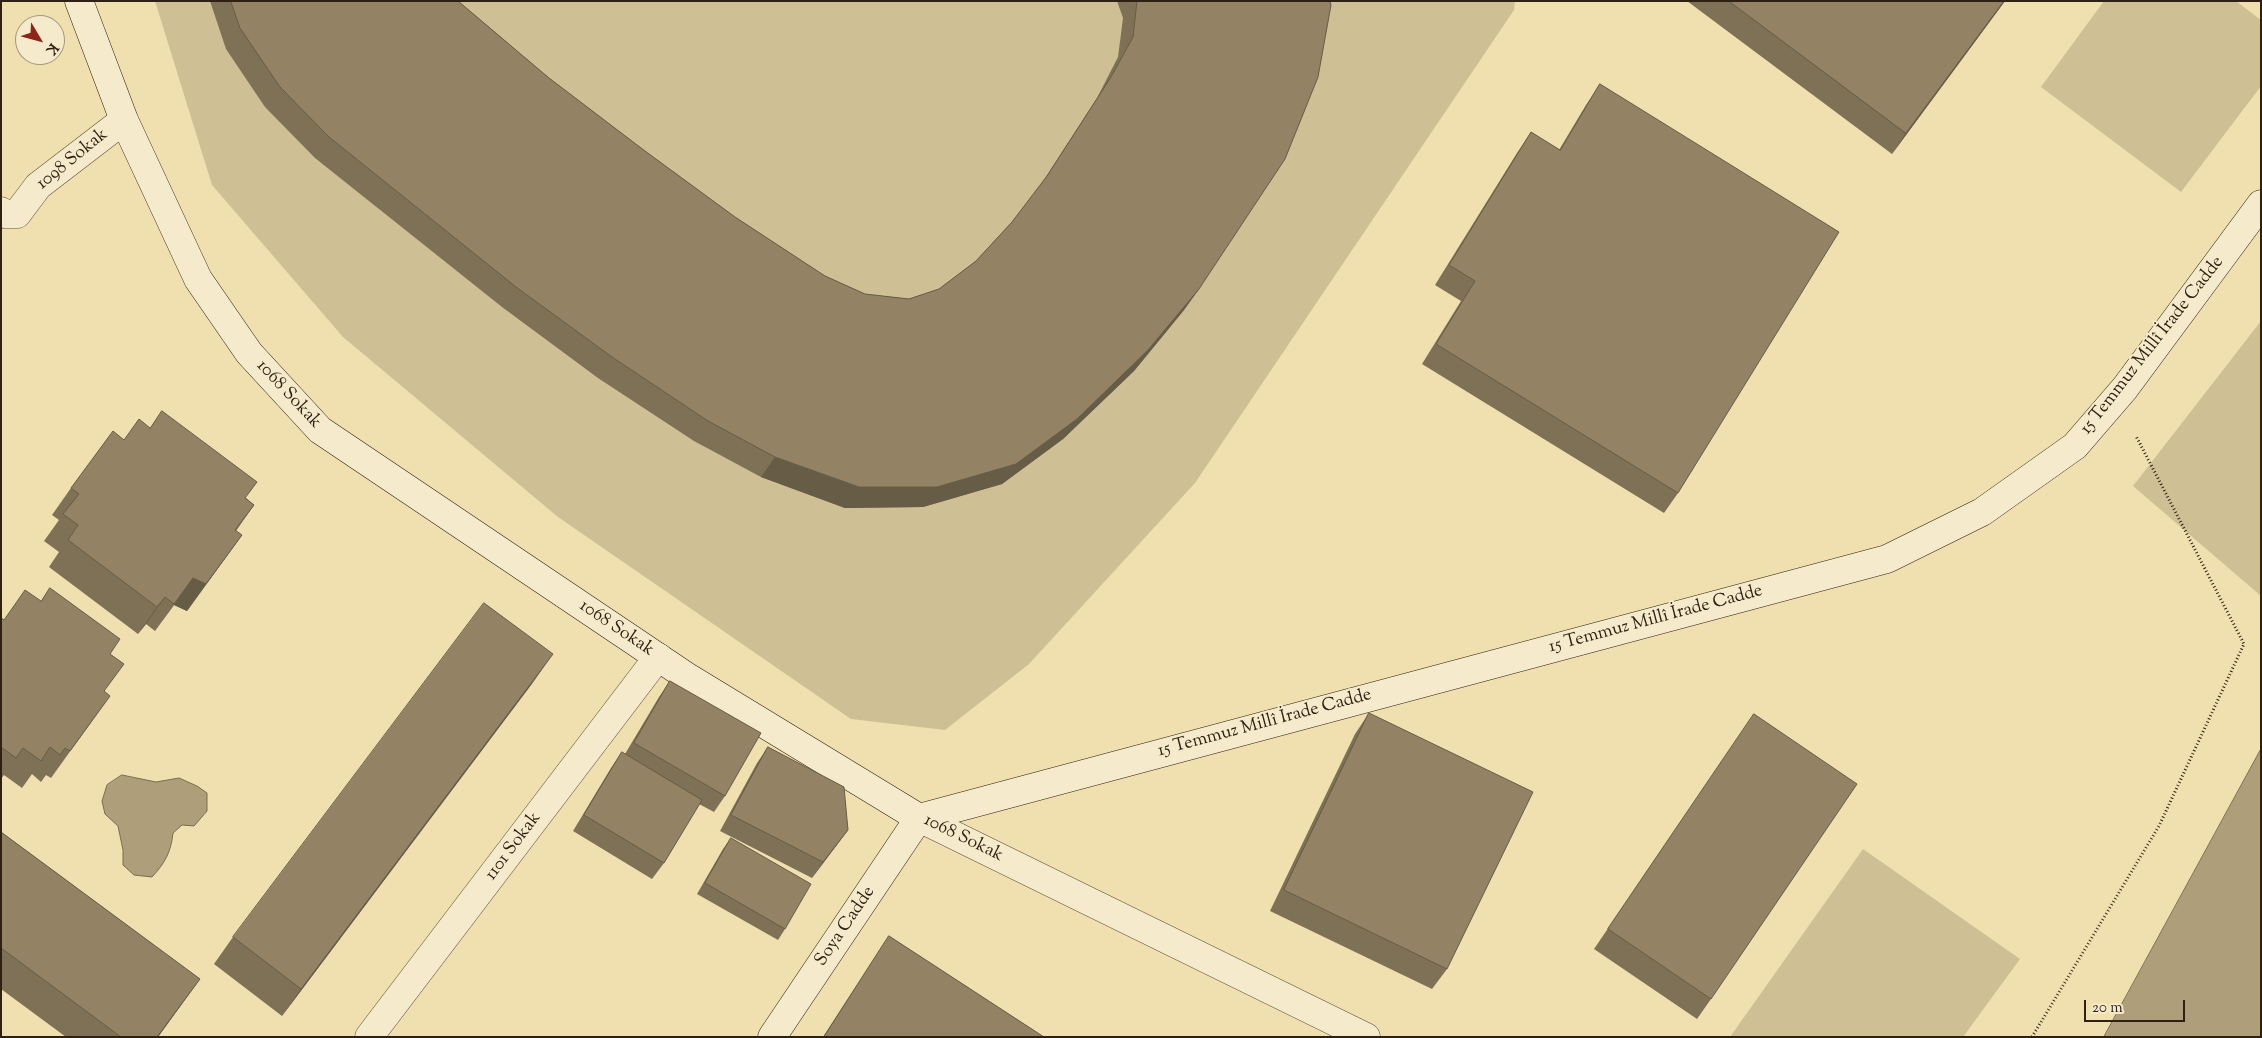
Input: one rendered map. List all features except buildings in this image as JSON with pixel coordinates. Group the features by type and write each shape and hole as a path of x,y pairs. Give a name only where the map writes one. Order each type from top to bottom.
{"main road":[{"name":"1068 Sokak","path":"79,1 124,120 198,279 249,353 320,430 658,657 919,818 1366,1037"},
{"name":"1098 Sokak","path":"1,211 6,214 17,214 38,186 124,120"},
{"name":"15 Temmuz Millî İrade Cadde","path":"919,818 1887,559 1982,512 2075,446 2125,388 2261,204"},
{"name":"1101 Sokak","path":"370,1037 658,657"},
{"name":"Soya Cadde","path":"772,1037 919,818"}],"path":[{"path":"2032,1037 2159,826 2244,644 2136,436"}],"shaded area":[{"path":"155,1 1515,1 1514,10 1195,483 1029,664 945,730 851,719 558,517 343,337 212,185"},
{"path":"2104,1 2236,1 2261,20 2261,86 2181,192 2041,87"},
{"path":"2261,321 2261,596 2133,486"},
{"path":"2261,749 2261,1037 2104,1037"},
{"path":"122,775 156,782 179,778 207,793 207,811 194,826 182,825 173,833 167,857 152,877 134,875 123,865 123,850 118,826 105,814 102,801 107,785"},
{"path":"1863,849 2020,959 1963,1037 1730,1037"}]}
